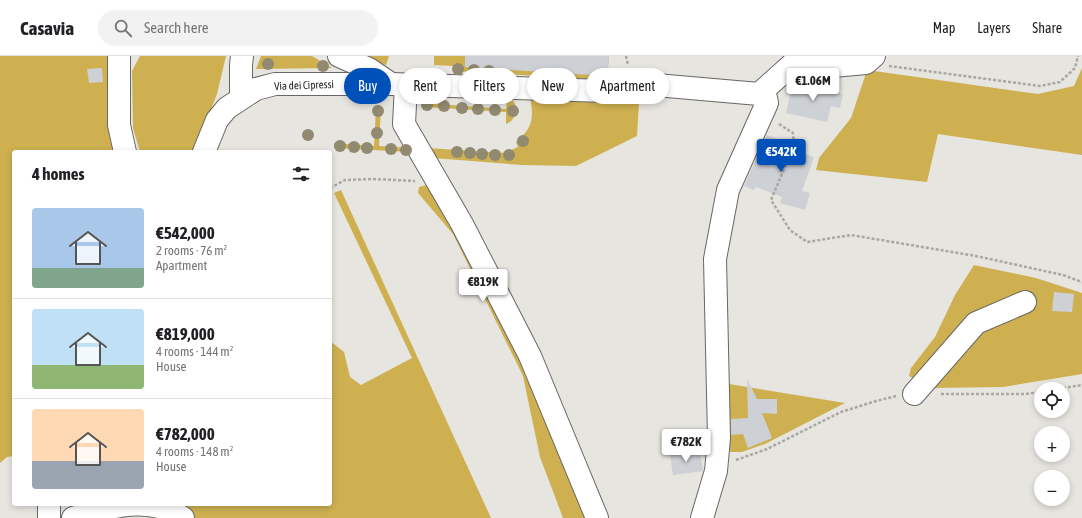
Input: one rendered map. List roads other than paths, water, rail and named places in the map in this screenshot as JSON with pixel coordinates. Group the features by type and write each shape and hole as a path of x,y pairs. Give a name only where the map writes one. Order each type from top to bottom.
{"street":[{"path":"119,56 119,125 125,150"},
{"path":"241,98 242,56"},
{"path":"339,56 369,68 398,84 404,124 462,224 530,356 597,518"},
{"path":"702,518 716,471 719,438 715,258 728,190 767,103 766,98 759,94 798,59 833,66 870,59"},
{"name":"Via dei Cipressi","path":"205,150 217,120 227,108 256,89 275,84 398,84 604,91 618,90 633,83 759,94"},
{"path":"914,394 976,323 1025,302"},
{"path":"49,506 49,518"},
{"path":"73,518 120,506"},
{"path":"153,506 161,507 177,513 184,518"}]}
